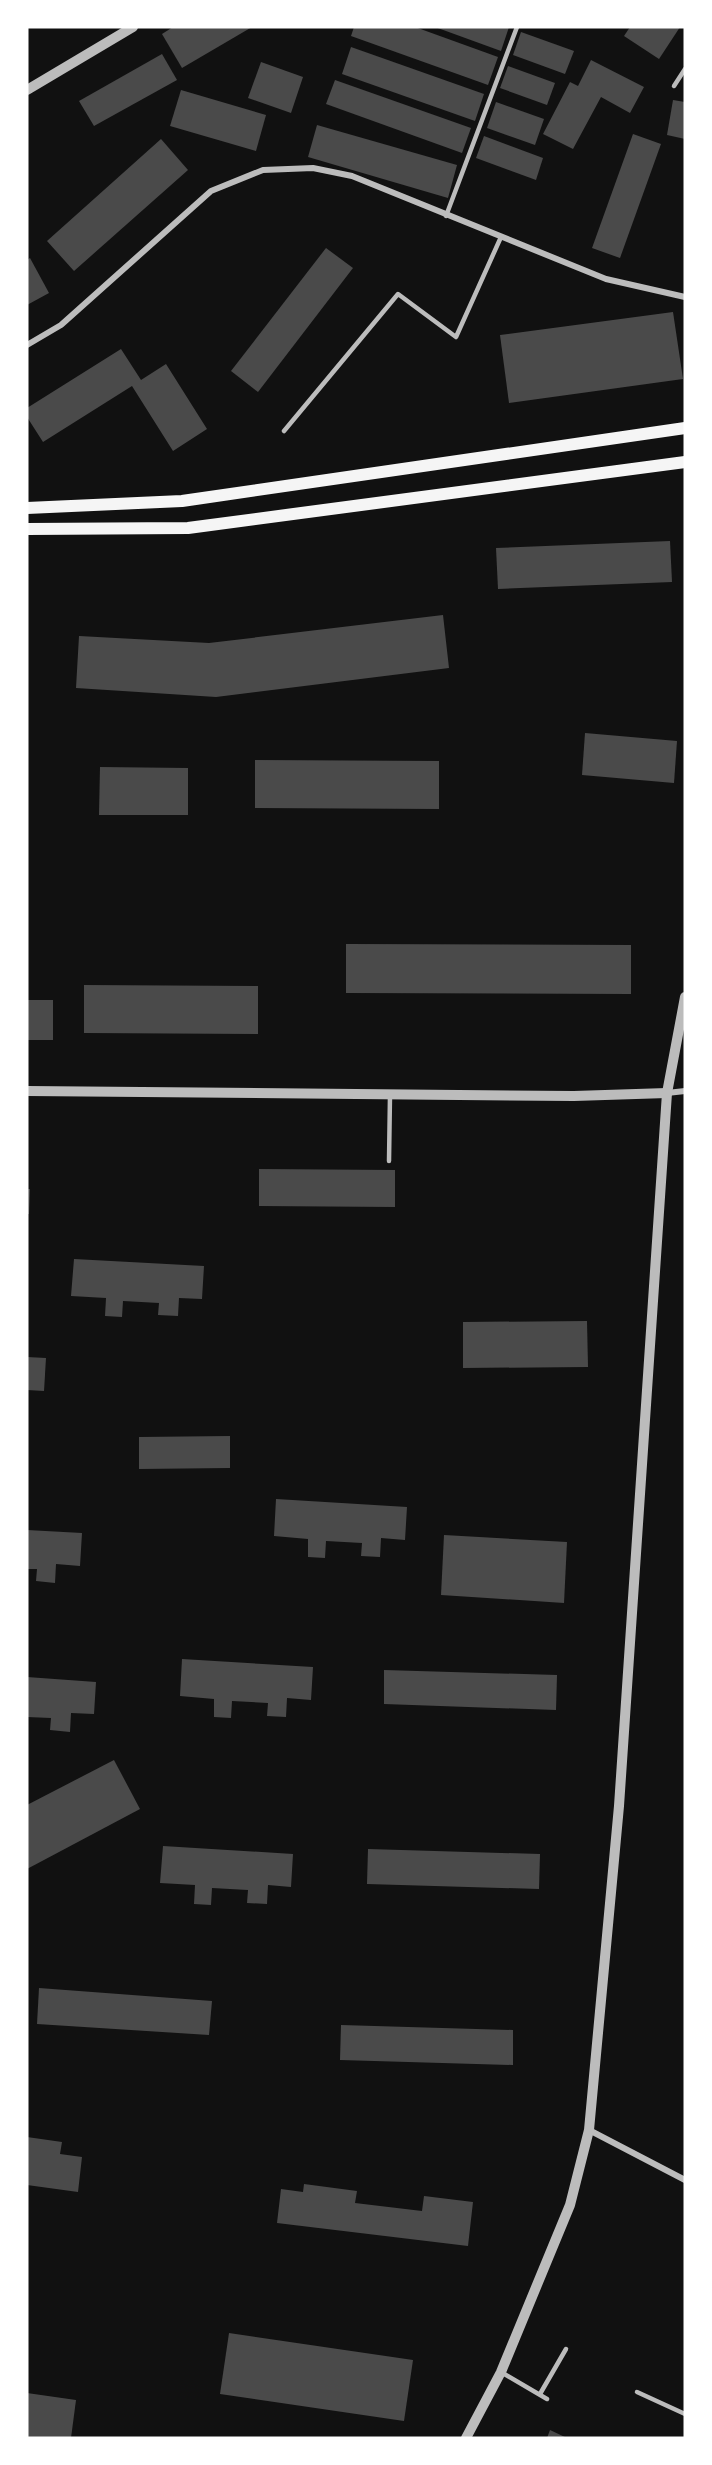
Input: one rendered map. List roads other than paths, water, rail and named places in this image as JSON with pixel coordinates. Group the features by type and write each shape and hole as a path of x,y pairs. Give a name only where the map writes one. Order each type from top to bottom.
{"main road":[{"path":"27,508 182,501 685,428"},
{"path":"27,529 188,528 685,462"}],"street":[{"path":"27,90 133,27"},
{"path":"27,345 61,324 211,191 263,170 314,168 352,176 606,279 685,297"},
{"path":"466,2438 501,2372 570,2205 589,2130 620,1794 667,1093 685,997"},
{"path":"27,1091 574,1096 685,1091"},
{"path":"589,2130 685,2180"}],"lane":[{"path":"446,216 517,27"},
{"path":"674,86 685,69"},
{"path":"284,431 398,294 456,337 501,237"},
{"path":"389,1161 390,1093"},
{"path":"540,2394 566,2349"},
{"path":"501,2372 547,2399"},
{"path":"637,2392 685,2414"}]}
